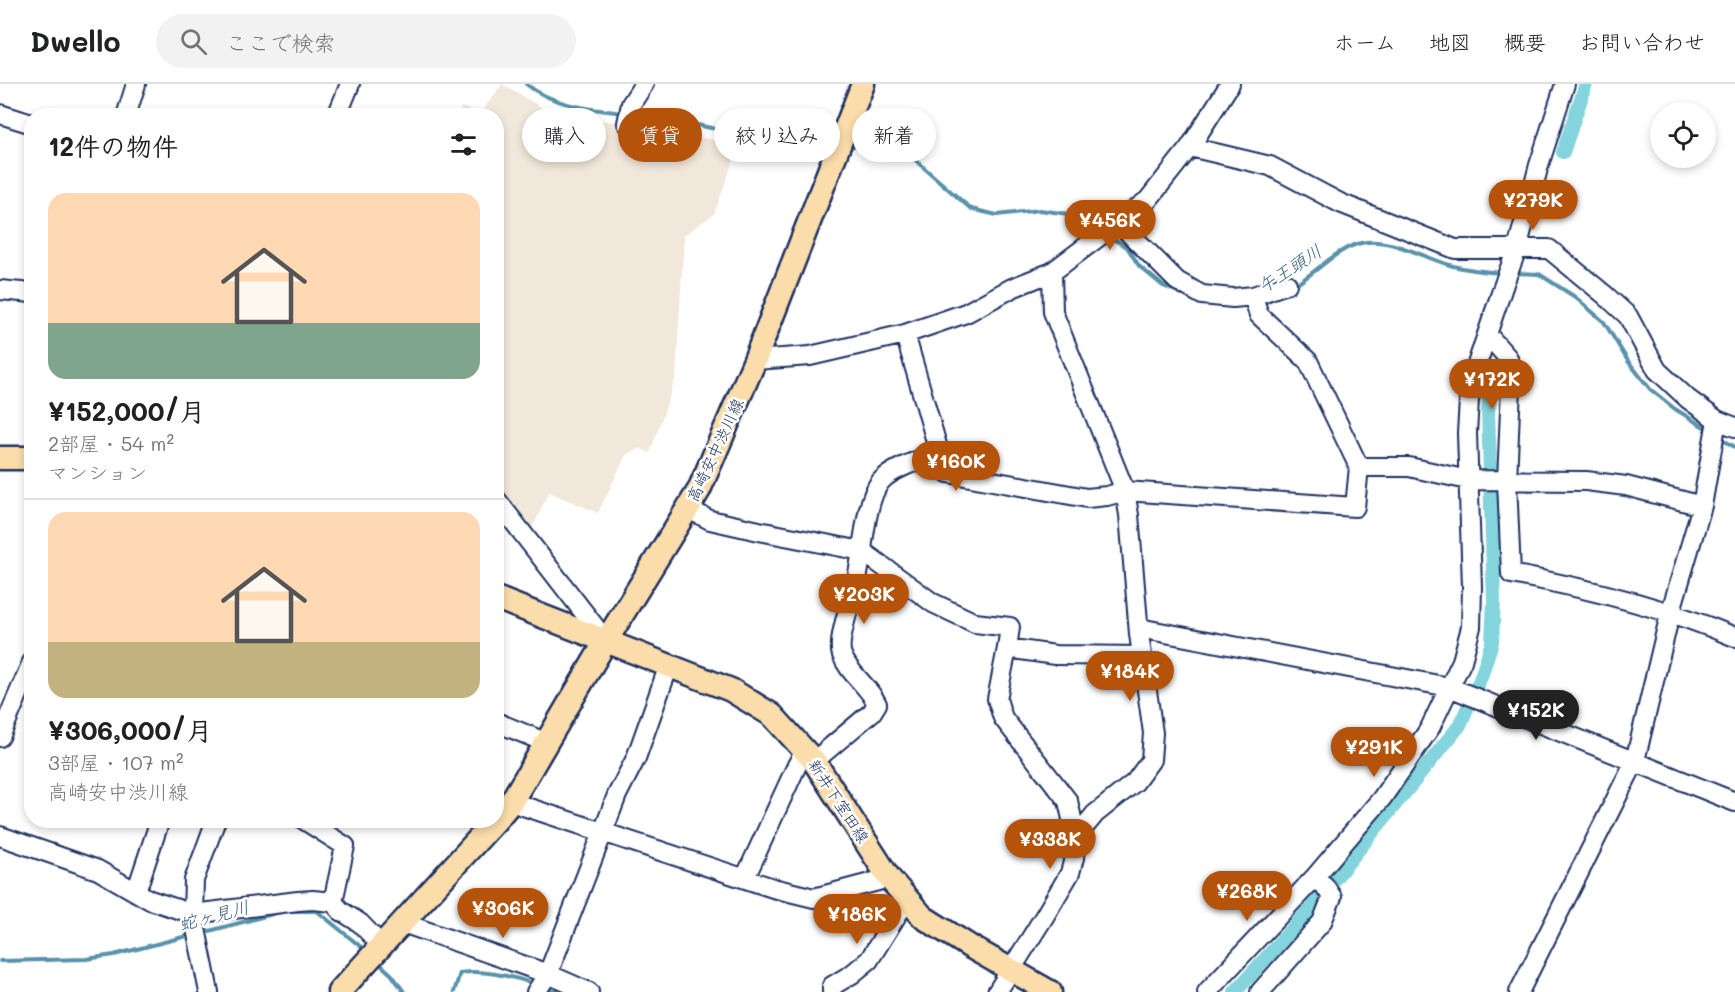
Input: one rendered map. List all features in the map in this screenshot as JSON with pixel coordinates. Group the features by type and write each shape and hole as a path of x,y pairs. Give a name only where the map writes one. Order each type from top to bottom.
{"main road":[{"name":"高崎安中渋川線","path":"504,810 699,490 755,360 863,84"},
{"path":"0,458 24,458"},
{"name":"新井下室田線","path":"504,601 731,690 772,715 809,756 889,878 923,917 1050,992"},
{"name":"高崎安中渋川線","path":"339,992 489,828"}],"street":[{"path":"128,108 136,84"},
{"path":"340,108 350,84"},
{"path":"630,108 644,84"},
{"path":"755,360 810,356 905,334 966,313 1012,288 1052,272 1148,200 1190,147 1230,84"},
{"path":"1207,992 1314,878 1382,798 1430,728 1462,661 1471,627 1472,587 1467,433 1469,400 1474,373 1517,249 1539,165 1565,84"},
{"path":"0,114 24,122"},
{"path":"1190,147 1270,166 1340,203 1455,249 1549,249 1628,316 1657,370 1717,424 1735,427"},
{"path":"1115,225 1177,282 1202,295 1233,298 1253,296 1287,284"},
{"path":"1052,272 1053,312 1125,492 1152,733 1151,760 1135,782 1095,814 1076,837"},
{"path":"0,290 24,292"},
{"path":"905,334 939,452 948,473 1087,498 1125,492 1355,507 1359,467 1308,361 1259,315 1253,296"},
{"path":"1487,334 1508,358 1511,386 1507,481 1511,573 1551,581 1670,614 1735,637"},
{"path":"1519,992 1635,761 1670,614 1702,506 1717,424"},
{"path":"744,878 797,765 872,712 877,704 873,695 851,670 841,654 841,640 858,577 871,500 881,481 896,471 939,452"},
{"path":"1359,467 1409,467 1468,480 1586,481 1626,486 1702,506"},
{"path":"504,509 606,641"},
{"path":"688,509 710,520 781,536 862,550 933,603 975,623 1010,627 997,699 1003,718 1068,801 1076,837 1070,873 997,992"},
{"path":"1139,628 1449,687 1735,802"},
{"path":"1007,648 1055,655 1142,656"},
{"path":"536,992 548,974 617,795 636,758 669,665"},
{"path":"0,737 24,680"},
{"path":"504,725 547,742"},
{"path":"511,802 772,888 814,898 889,878"},
{"path":"136,892 157,828"},
{"path":"209,992 193,914 194,880 213,828"},
{"path":"317,828 345,846 333,902"},
{"path":"0,836 98,870 150,900 193,914 298,901 333,902 341,911 360,923 382,946"},
{"path":"1260,992 1322,922 1332,897 1324,885 1314,878"},
{"path":"832,992 832,986 869,960 907,899"},
{"path":"403,923 548,974 589,992"}],"shaded area":[{"path":"502,84 542,108 522,108 522,162 606,162 606,121 618,122 618,162 702,162 702,138 714,140 714,162 733,162 714,214 684,235 676,377 650,453 640,448 626,455 598,513 549,492 532,529 504,491 504,108 485,108"}],"waterway":[{"name":"午王頭川","path":"526,84 560,102 618,112"},
{"path":"1563,152 1586,84"},
{"name":"午王頭川","path":"702,126 714,129"},
{"name":"午王頭川","path":"847,147 886,142 897,144 971,209 997,215 1040,210 1075,215 1099,231"},
{"name":"午王頭川","path":"1108,236 1127,247 1139,266 1163,286 1183,294"},
{"name":"午王頭川","path":"1292,287 1342,251 1361,243 1372,242 1395,245 1453,266 1503,273"},
{"name":"午王頭川","path":"1514,273 1539,274 1575,297 1604,322 1628,361 1650,389 1675,409 1709,430"},
{"name":"午王頭川","path":"1261,305 1275,297"},
{"path":"1235,992 1311,908 1460,725 1481,677 1492,642 1494,600 1488,411 1492,376"},
{"name":"午王頭川","path":"1720,438 1735,447"},
{"name":"蛇ヶ見川","path":"202,933 284,911"},
{"name":"蛇ヶ見川","path":"292,911 317,911 366,951"},
{"name":"蛇ヶ見川","path":"0,961 86,959 114,955 191,935"},
{"name":"蛇ヶ見川","path":"378,962 392,975 404,992"},
{"name":"蛇ヶ見川","path":"454,992 460,973 469,972 498,974 534,984"},
{"name":"蛇ヶ見川","path":"544,988 557,992"}]}
